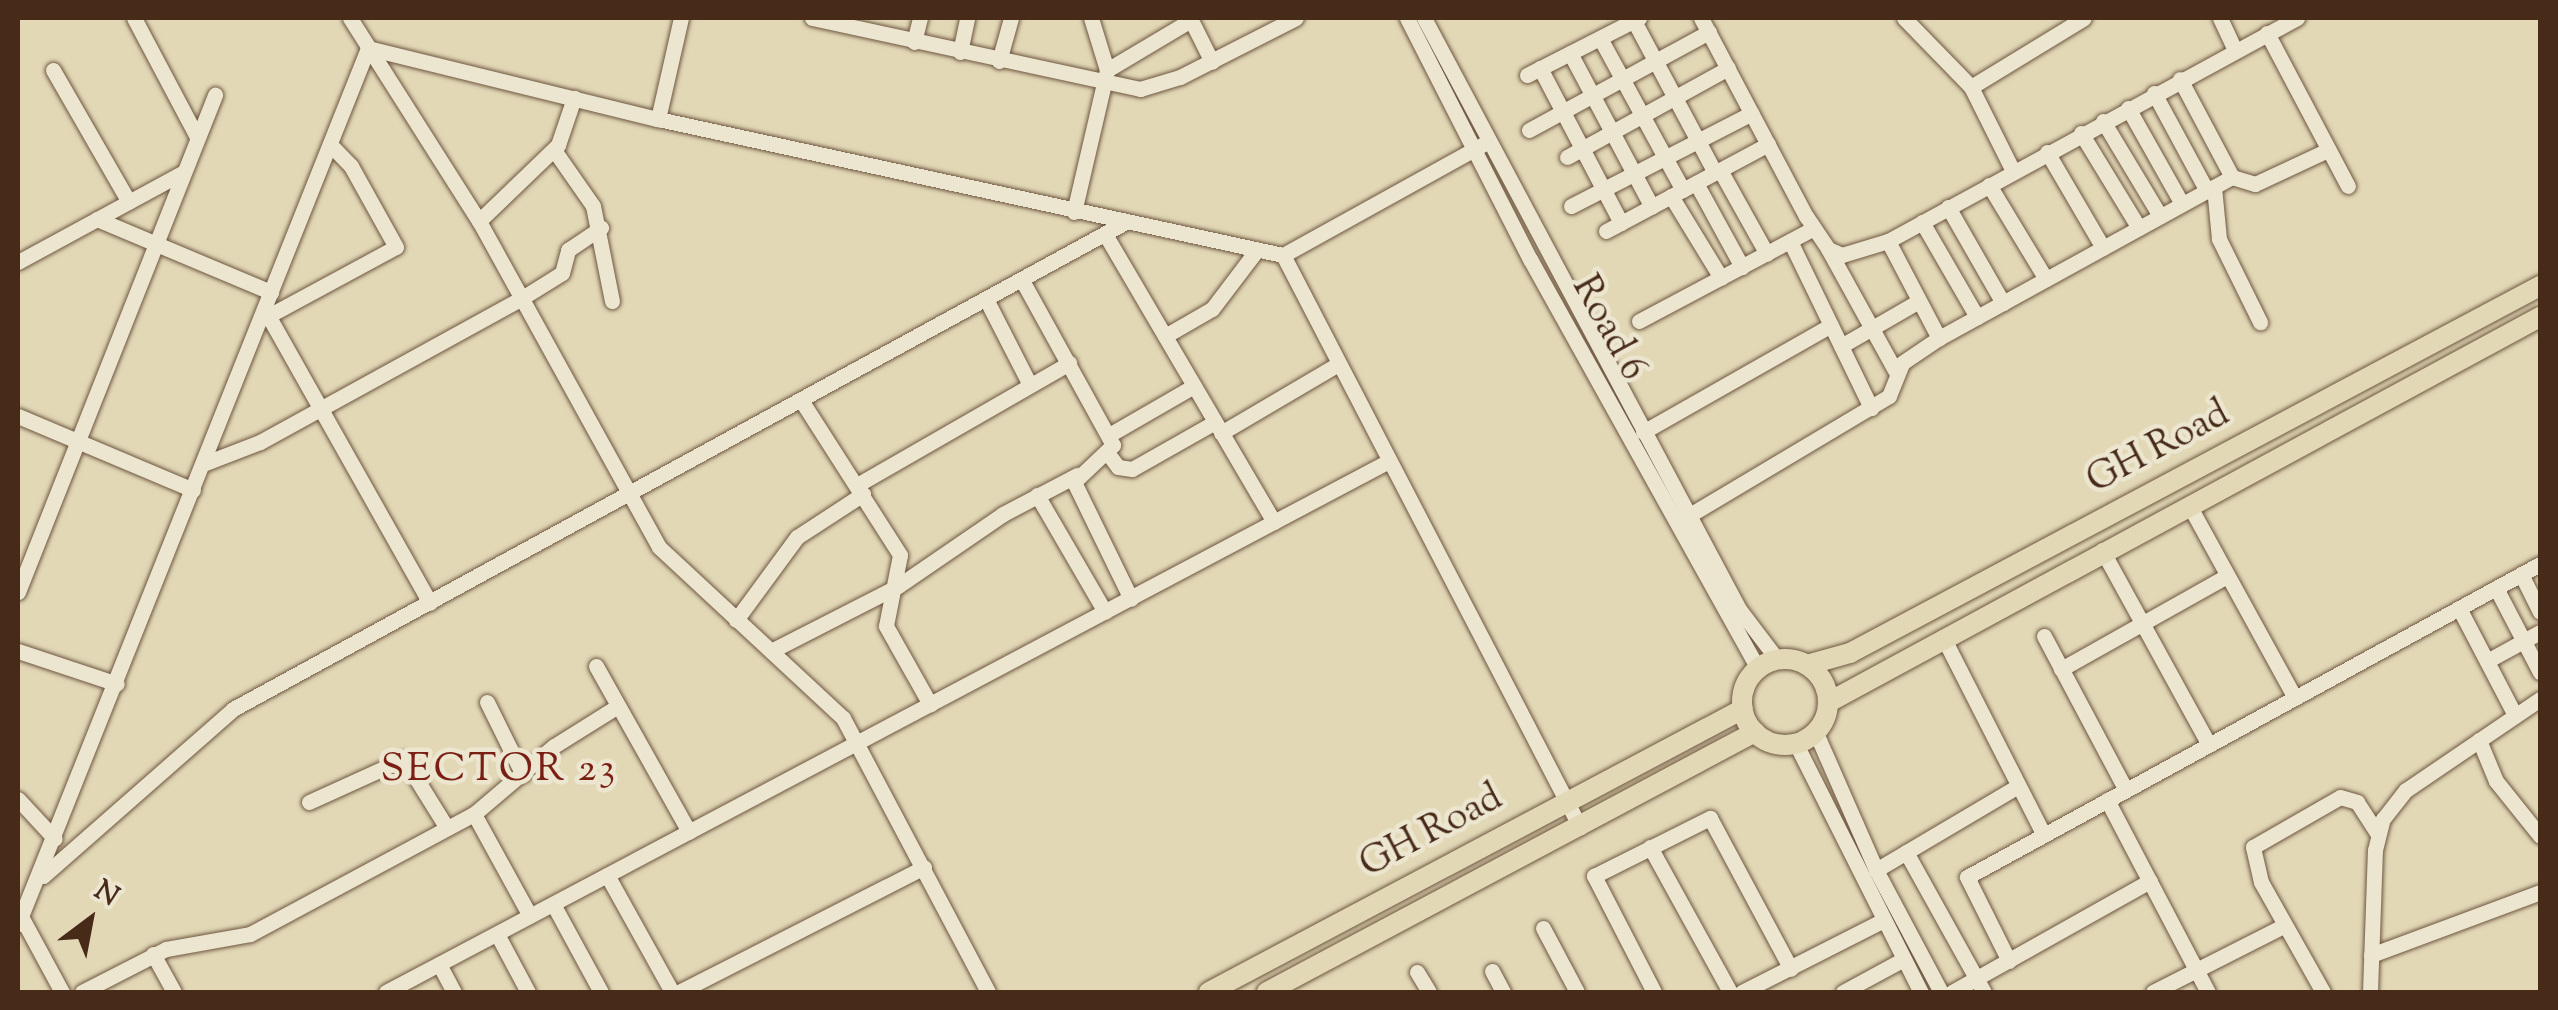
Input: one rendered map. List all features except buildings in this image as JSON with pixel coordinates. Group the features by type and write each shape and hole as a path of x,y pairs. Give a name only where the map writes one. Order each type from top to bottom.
{"main road":[{"name":"GH Road","path":"1807,665 1850,653 2540,286"},
{"name":"GH Road","path":"1829,702 2102,550 2540,317"},
{"path":"1768,664 1807,665 1818,674 1829,702 1816,733 1796,744 1755,732 1742,709 1745,686 1768,664"},
{"name":"GH Road","path":"1209,992 1742,709"},
{"name":"GH Road","path":"1267,992 1755,732"}],"street":[{"path":"134,18 197,137"},
{"path":"350,18 480,221 659,547 861,742 988,992"},
{"path":"658,119 681,18"},
{"path":"812,18 999,61 1106,75 1154,88 1296,18"},
{"path":"914,42 920,18"},
{"path":"960,52 967,18"},
{"path":"999,61 1008,18"},
{"path":"1074,212 1106,75 1091,18"},
{"name":"Road 6","path":"1407,18 1474,149 1768,664"},
{"name":"Road 6","path":"1424,18 1768,664"},
{"path":"1904,18 1970,87 2013,171"},
{"path":"1970,87 2084,18"},
{"path":"2220,18 2234,48"},
{"path":"1828,249 1852,255 1888,241 2234,48 2297,18"},
{"path":"1106,75 1191,19 1212,62"},
{"path":"1767,254 1746,216 1717,172 1696,139 1637,19 1533,71 1563,112 1574,153 1603,188 1614,227 1717,172 1768,144"},
{"path":"1530,130 1623,82 1705,24 1896,372"},
{"path":"2267,33 2348,186"},
{"path":"1600,38 1683,190 1699,242 1721,278"},
{"path":"368,48 658,119 1283,255 1489,141"},
{"path":"62,992 20,922 268,312 271,292 368,48"},
{"path":"1570,53 1609,134 1652,207"},
{"path":"1574,153 1728,68"},
{"path":"53,70 129,202"},
{"path":"2180,80 2232,177 2254,184 2328,150"},
{"path":"2154,93 2210,189 2219,239 2260,322"},
{"path":"18,593 152,245 215,94"},
{"path":"480,221 533,163 554,150 574,98"},
{"path":"2128,108 2182,204"},
{"path":"1570,206 1663,154 1752,113"},
{"path":"2104,121 2160,216"},
{"path":"2081,133 2139,228"},
{"path":"268,312 396,247 351,166 330,144"},
{"path":"554,150 586,192 601,228 612,301"},
{"path":"2048,152 2103,248"},
{"path":"18,262 182,174"},
{"path":"1688,516 1889,396 1896,372 1939,338 2232,177"},
{"path":"1989,184 2046,279"},
{"path":"1683,190 1721,230 1742,267"},
{"path":"1948,207 2003,302"},
{"path":"1699,242 1746,216"},
{"path":"97,219 271,292"},
{"path":"1922,222 1977,317"},
{"path":"40,879 122,812 205,728 1023,282 1124,223"},
{"path":"204,464 318,411 522,298 562,273 568,250 601,228"},
{"path":"1639,322 1814,228"},
{"path":"1105,234 1274,522"},
{"path":"1790,241 1870,408"},
{"path":"1888,241 1939,338"},
{"path":"1164,336 1212,310 1256,250"},
{"path":"1283,255 1580,826"},
{"path":"1023,282 1108,435 1109,455 1118,466 1132,469 1338,364"},
{"path":"1841,346 1920,300"},
{"path":"986,302 1030,385"},
{"path":"268,312 318,411 430,603"},
{"path":"1643,432 1831,325"},
{"path":"736,620 796,537 860,489 1068,363"},
{"path":"1108,435 1194,386"},
{"path":"801,400 900,555 898,586 886,606 886,626 930,704"},
{"path":"18,416 194,490"},
{"path":"771,651 898,586 1036,495 1109,455"},
{"path":"386,992 1389,461"},
{"path":"1077,475 1076,492 1131,599"},
{"path":"1036,495 1105,612"},
{"path":"2189,505 2295,698"},
{"path":"2102,550 2209,745"},
{"path":"2009,960 1967,877 2540,564"},
{"path":"2520,574 2540,612"},
{"path":"2061,669 2227,576"},
{"path":"2496,588 2540,672"},
{"path":"2459,608 2515,715"},
{"path":"2486,661 2540,632"},
{"path":"2044,636 2126,790"},
{"path":"1942,637 2044,835"},
{"path":"18,651 117,684"},
{"path":"596,666 688,832"},
{"path":"2370,992 2378,834 2406,790 2540,698"},
{"path":"487,702 523,775"},
{"path":"82,992 153,954 239,939 448,828 474,814 554,746 618,706"},
{"path":"1816,733 1876,870 1941,992"},
{"path":"2478,740 2496,780 2540,836"},
{"path":"1796,744 1921,992"},
{"path":"309,802 404,759 448,828"},
{"path":"1876,870 2018,786"},
{"path":"2323,992 2283,926 2252,856 2260,839 2349,797 2378,834"},
{"path":"18,798 55,840"},
{"path":"2107,800 2208,992"},
{"path":"474,814 530,916"},
{"path":"1654,992 1594,876 1710,818 1790,969"},
{"path":"1650,847 1730,992"},
{"path":"1906,852 1980,986"},
{"path":"607,876 675,992 924,866"},
{"path":"1952,992 1980,986 2009,960 2150,882"},
{"path":"2372,955 2540,892"},
{"path":"552,904 601,992"},
{"path":"1742,992 1884,920"},
{"path":"2153,992 2283,926"},
{"path":"1543,928 1577,992"},
{"path":"496,934 528,992"},
{"path":"153,954 174,992"},
{"path":"1842,992 1904,959"},
{"path":"439,964 454,992"},
{"path":"1492,971 1503,992"},
{"path":"1417,972 1428,992"},
{"path":"1774,977 1782,992"}],"district":[{"name":"SECTOR 23","path":"499,771"}]}
